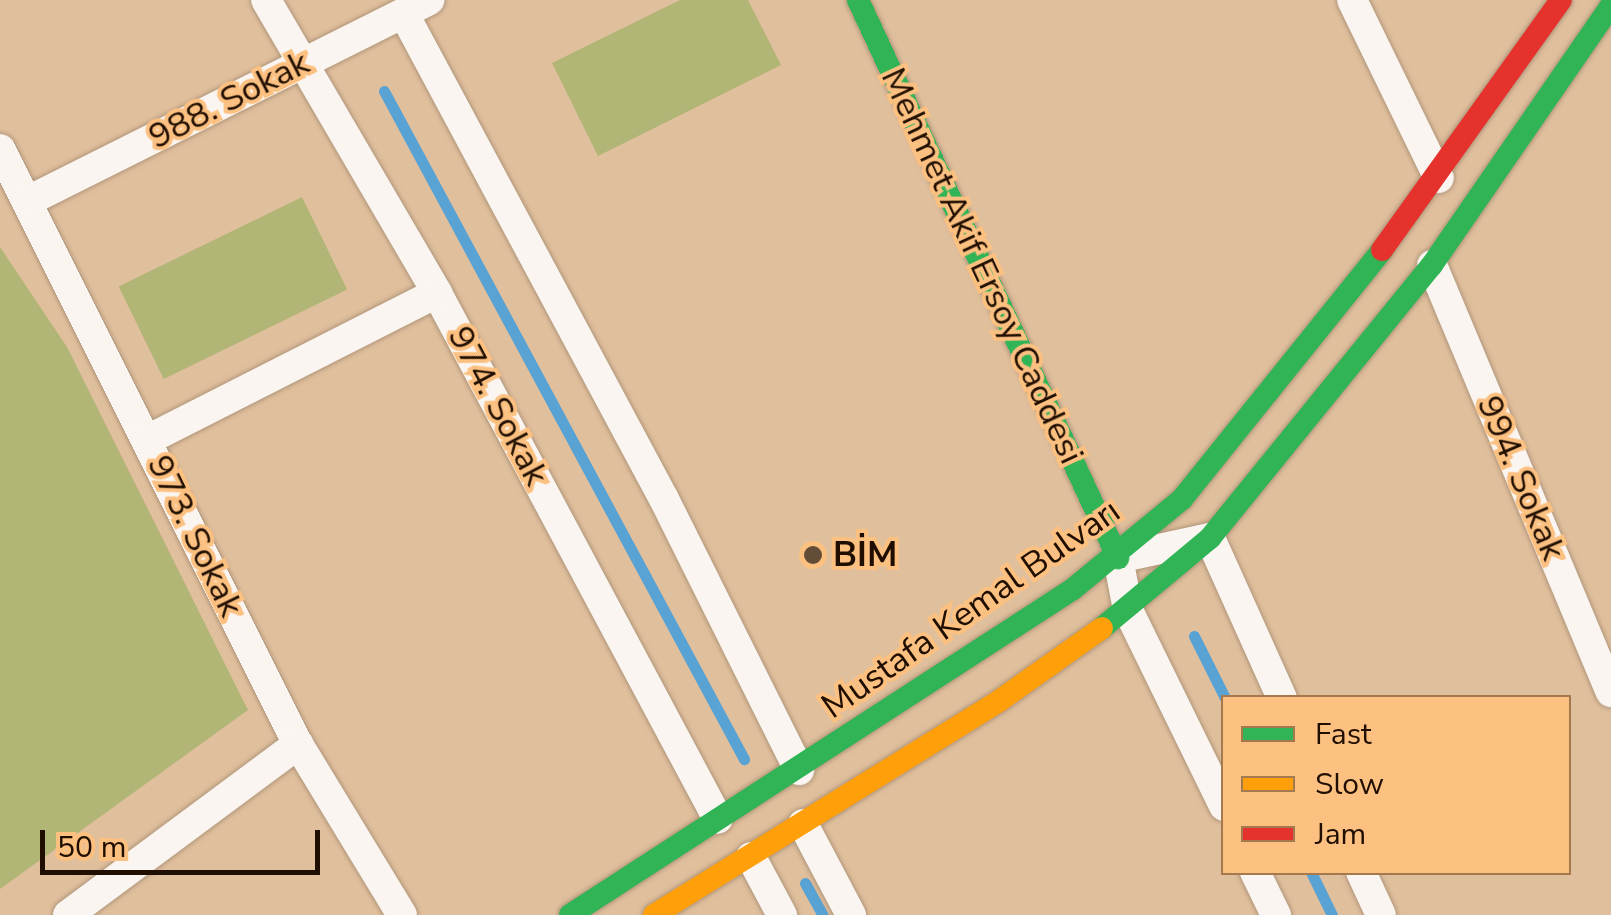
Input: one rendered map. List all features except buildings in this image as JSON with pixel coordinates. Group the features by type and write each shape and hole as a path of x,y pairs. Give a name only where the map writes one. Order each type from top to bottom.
{"main road":[{"name":"Mehmet Akif Ersoy Caddesi","path":"858,0 1118,558"},
{"name":"Mustafa Kemal Bulvarı","path":"570,915 799,770 1118,558 1235,439 1439,178 1561,0"},
{"path":"654,915 803,824 1128,610 1210,538 1432,265 1611,6"}],"street":[{"name":"974. Sokak","path":"266,0 437,292 718,819"},
{"path":"1352,0 1439,178"},
{"name":"988. Sokak","path":"28,201 417,7"},
{"path":"417,7 799,770"},
{"name":"973. Sokak","path":"0,149 298,744 402,915"},
{"name":"994. Sokak","path":"1432,265 1611,692"},
{"path":"147,440 437,292"},
{"path":"1118,558 1210,538 1281,695"},
{"name":"Mehmet Akif Ersoy Caddesi","path":"1118,558 1128,610 1221,800"},
{"path":"68,915 298,744"},
{"path":"803,824 852,915"},
{"path":"751,856 782,915"},
{"path":"1257,875 1276,915"},
{"path":"1363,875 1381,915"}],"green space":[{"path":"680,0 748,0 781,65 598,156 552,63"},
{"path":"302,197 347,290 164,379 119,286"},
{"path":"0,247 67,347 248,710 0,889"}],"waterway":[{"path":"384,91 744,759"},
{"path":"1194,636 1224,695"},
{"path":"1312,875 1332,915"},
{"path":"805,883 823,915"}],"traffic: fast":[{"path":"858,0 1118,558"},
{"path":"1102,628 1210,538 1432,265 1611,6"},
{"path":"570,915 1073,589 1182,499 1382,250"}],"traffic: slow":[{"path":"654,915 999,701 1102,628"}],"traffic: jam":[{"path":"1382,250 1561,0"}],"place":[{"name":"BİM","path":"813,555"}]}
